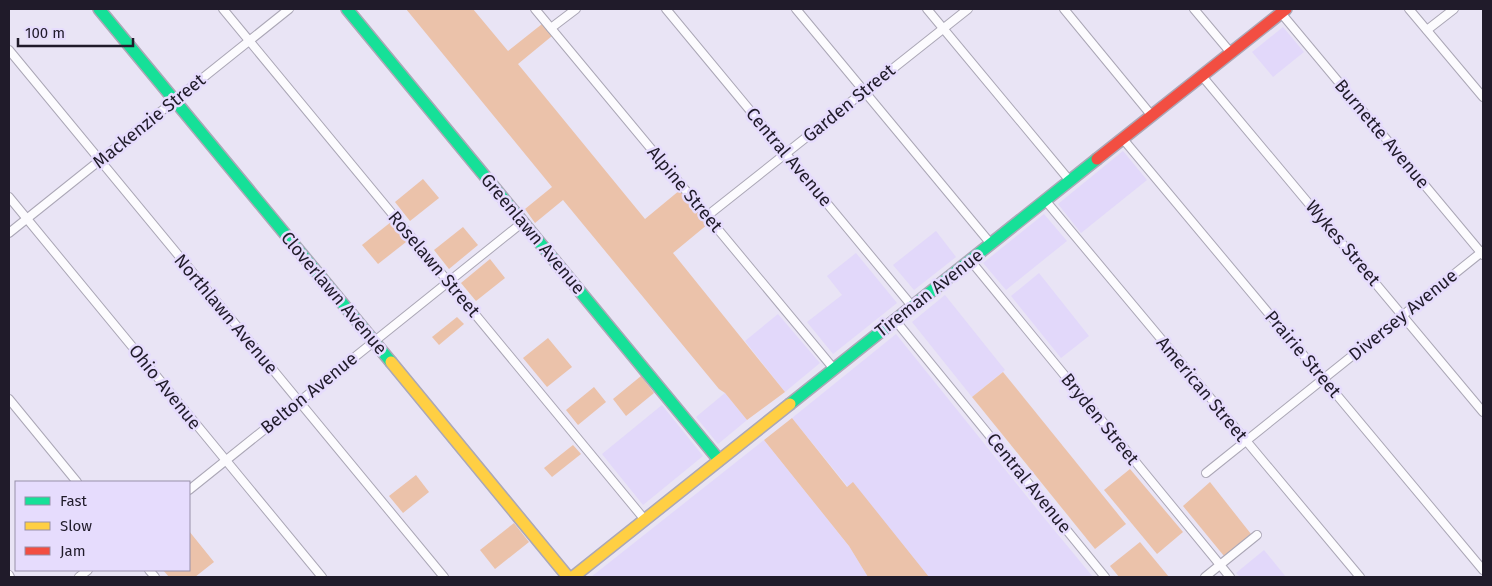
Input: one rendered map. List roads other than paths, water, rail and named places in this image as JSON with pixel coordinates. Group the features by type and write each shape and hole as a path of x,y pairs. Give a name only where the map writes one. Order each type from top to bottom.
{"street":[{"name":"Cloverlawn Avenue","path":"99,9 568,577"},
{"name":"Roselawn Street","path":"223,9 645,520"},
{"name":"Mackenzie Street","path":"9,233 289,9"},
{"name":"Greenlawn Avenue","path":"347,9 719,460"},
{"name":"Alpine Street","path":"535,9 834,369"},
{"path":"551,28 576,9"},
{"name":"Central Avenue","path":"666,9 912,306"},
{"path":"796,9 991,244"},
{"path":"927,9 1070,181"},
{"name":"Garden Street","path":"708,216 968,9"},
{"path":"1064,9 1152,116"},
{"path":"1194,9 1231,53"},
{"path":"1409,9 1483,97"},
{"path":"1427,30 1454,9"},
{"name":"Tireman Avenue","path":"572,577 1283,11"},
{"name":"Burnette Avenue","path":"1283,11 1483,253"},
{"name":"Northlawn Avenue","path":"9,50 444,577"},
{"name":"Wykes Street","path":"1202,76 1483,412"},
{"name":"Prairie Street","path":"1123,138 1483,570"},
{"name":"Ohio Avenue","path":"9,196 322,577"},
{"name":"American Street","path":"1045,200 1360,577"},
{"name":"Belton Avenue","path":"190,489 523,222"},
{"name":"Diversey Avenue","path":"1206,473 1323,378 1483,253"},
{"name":"Bryden Street","path":"970,260 1230,577"},
{"name":"Central Avenue","path":"895,320 1105,577"},
{"path":"9,399 76,481"},
{"path":"1205,577 1257,535"}]}
